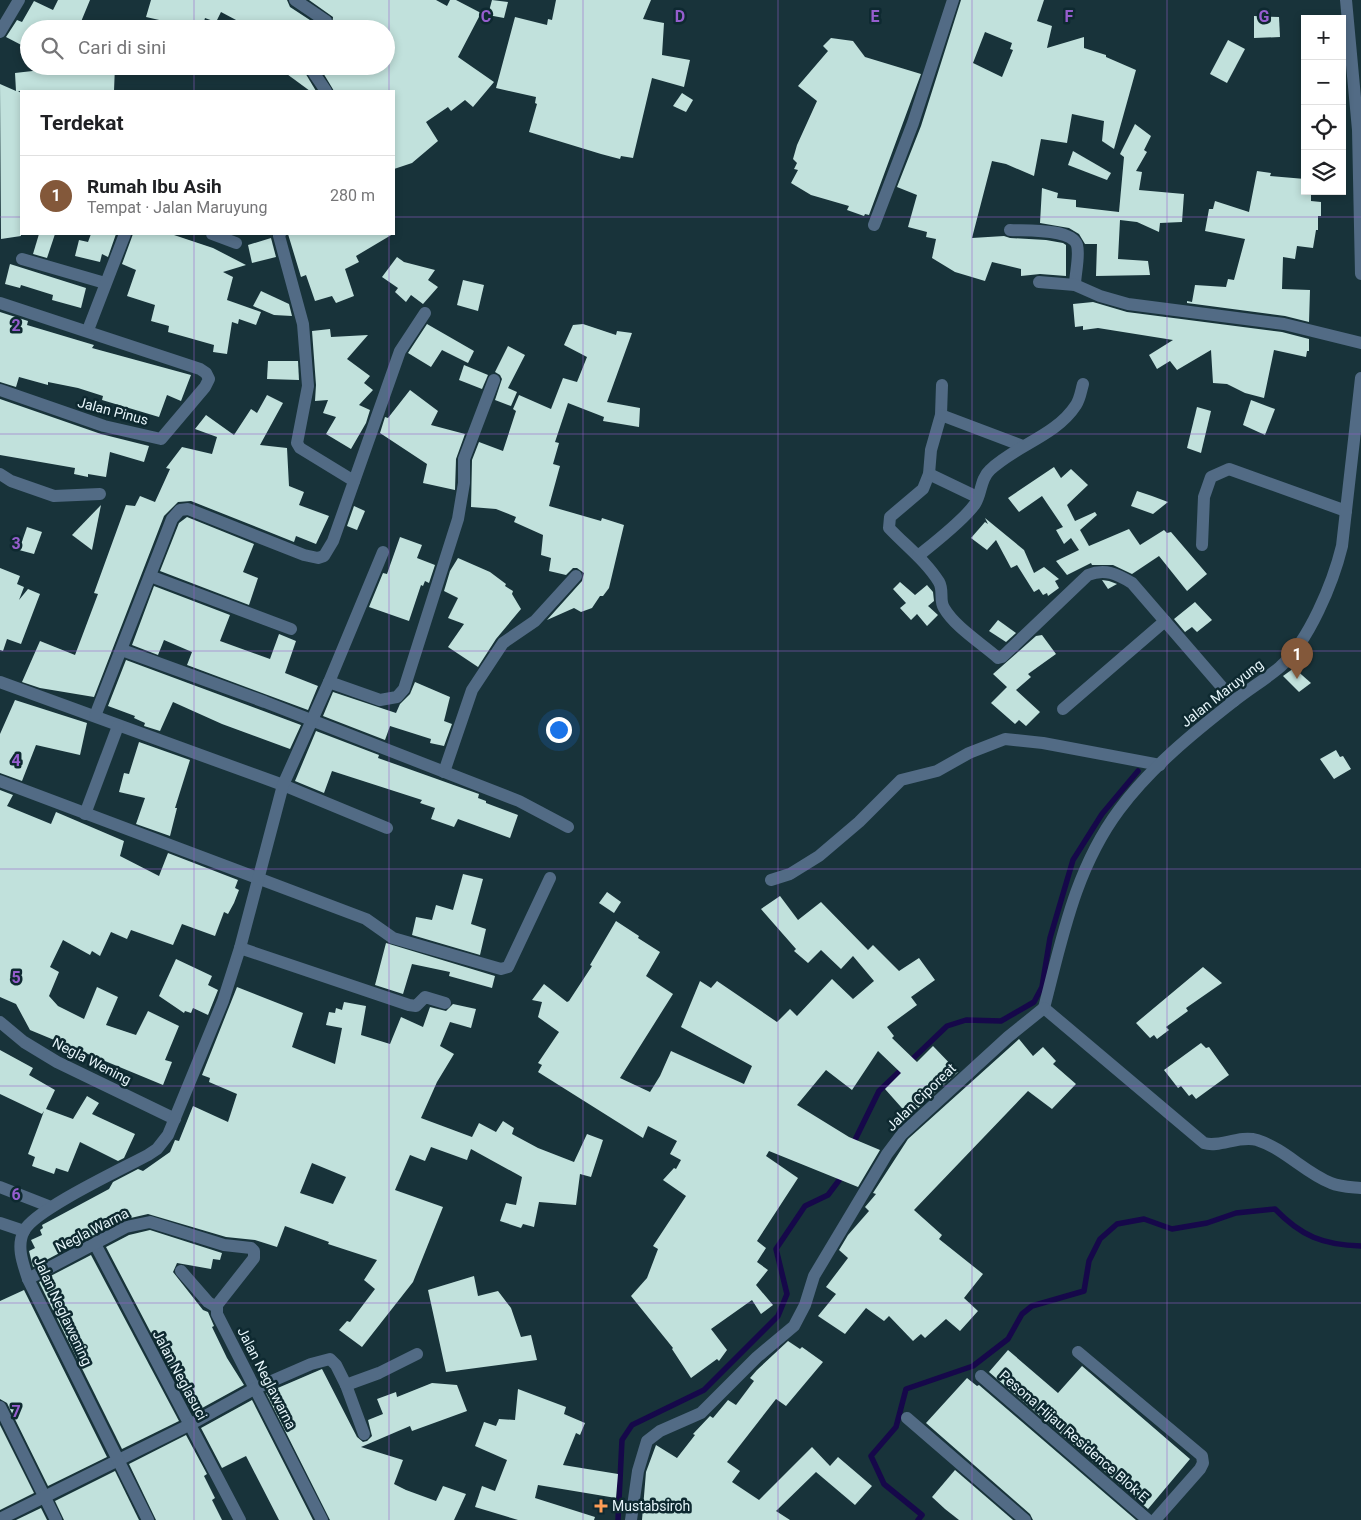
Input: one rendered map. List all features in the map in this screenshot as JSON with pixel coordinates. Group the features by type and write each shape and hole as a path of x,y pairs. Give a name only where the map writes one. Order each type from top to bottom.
{"street":[{"path":"0,32 19,0"},
{"path":"295,0 325,20"},
{"path":"874,225 913,123 953,0"},
{"path":"1346,0 1358,130 1361,274"},
{"path":"315,75 325,90"},
{"path":"1010,230 1048,232 1072,239 1078,248 1075,285"},
{"path":"0,303 88,330 104,283 125,235"},
{"path":"215,235 236,243"},
{"path":"280,235 303,324 308,386 297,443 300,448 354,482"},
{"path":"22,259 104,283"},
{"path":"1039,282 1075,285 1100,296 1128,304 1284,324 1361,343"},
{"path":"95,716 172,519 180,510 188,509 304,555 323,557 333,541 400,351 426,313"},
{"name":"Jalan Pinus","path":"0,390 104,426 163,438 205,387 208,376 200,369 88,330"},
{"name":"Jalan Maruyung","path":"1044,1008 1073,897 1084,868 1105,830 1120,809 1187,738 1280,666 1304,636 1338,562 1346,511 1361,378"},
{"path":"329,682 380,700 397,697 404,689 458,519 464,483 464,458 494,380"},
{"path":"942,384 941,415 931,450 929,474 923,489 890,517 888,523 889,528 918,556 939,582 942,589 943,607 998,658 1006,654 1076,584 1096,572 1116,573 1132,582 1165,622 1189,646 1234,701"},
{"path":"918,556 944,534 974,504 981,484 989,471 1068,416 1077,404 1083,384"},
{"path":"941,415 1023,446"},
{"path":"1202,544 1204,496 1211,477 1229,469 1346,511"},
{"path":"0,474 11,481 54,496 100,494"},
{"path":"929,474 978,497"},
{"path":"0,1224 24,1231 51,1207 157,1149 168,1135 223,1001 240,948 283,785 329,682 383,552"},
{"path":"150,576 292,629"},
{"path":"444,772 472,690 503,643 535,620 576,576"},
{"path":"1064,709 1165,622"},
{"path":"122,650 265,702 519,801 568,827"},
{"path":"0,682 283,785 387,828"},
{"path":"85,814 118,726"},
{"path":"771,880 790,874 819,856 859,822 901,780 937,770 969,753 1006,739 1043,743 1160,765"},
{"path":"0,781 366,919 393,938 501,969 508,967 550,878"},
{"path":"240,948 409,1005 416,1006 426,997 445,1003"},
{"path":"1044,1008 1204,1143 1210,1144 1237,1139 1258,1141 1278,1149 1332,1183 1361,1188"},
{"name":"Jalan Ciporeat","path":"631,1520 638,1472 647,1441 660,1431 701,1413 757,1356 794,1326 805,1305 814,1276 887,1154 902,1134 1001,1042 1044,1008"},
{"name":"Negla Wening","path":"0,1022 24,1042 57,1062 175,1119"},
{"path":"0,1187 51,1207"},
{"name":"Negla Warna","path":"28,1279 126,1227 150,1222 224,1245 251,1248 254,1254 216,1307"},
{"name":"Jalan Neglawening","path":"24,1231 22,1259 28,1279 148,1520"},
{"name":"Jalan Neglasuci","path":"94,1244 240,1520"},
{"path":"181,1270 208,1302 216,1307"},
{"name":"Jalan Neglawarna","path":"216,1307 217,1314 322,1520"},
{"path":"1078,1352 1202,1456 1203,1463 1200,1469 1155,1520"},
{"path":"346,1384 379,1373 418,1354"},
{"path":"0,1520 189,1425 256,1388 328,1359 336,1365 346,1384 364,1434"},
{"name":"Pesona Hijau Residence Blok E","path":"981,1376 1148,1520"},
{"path":"0,1407 56,1520"},
{"path":"906,1418 1025,1520"}],"building":[{"path":"58,0 90,0 82,20 23,20 34,1 53,10"},
{"path":"151,0 287,0 290,7 310,20 236,20 221,12 217,20 205,18 204,20 159,20 146,17"},
{"path":"309,0 436,0 447,6 450,0 456,0 481,13 458,57 494,82 473,107 465,100 451,111 448,107 426,122 438,141 412,163 395,169 395,90 333,90 324,75 395,75 395,20 333,20 333,17"},
{"path":"492,0 508,2 504,18 488,15"},
{"path":"556,0 651,0 643,19 664,23 662,55 690,60 684,87 652,78 633,158 621,156 620,159 529,132 537,104 535,103 536,97 496,88 515,17 547,25 548,19 552,20"},
{"path":"961,0 1044,0 1037,21 1052,26 1047,48 1084,37 1084,48 1106,55 1106,57 1136,70 1114,149 1102,141 1104,121 1072,114 1067,143 1041,139 1034,176 1006,164 992,161 972,238 1004,236 1063,243 1066,245 1066,276 1040,274 1021,276 1021,269 992,262 985,281 955,272 932,258 936,239 926,237 927,232 908,227 917,195 897,187 921,126","holes":["985,32 1012,43 1010,49 1013,50 1002,77 973,63"]},
{"path":"1254,16 1279,17 1280,37 1254,38"},
{"path":"17,20 20,21 20,44 6,37"},
{"path":"831,38 853,41 865,57 921,74 869,215 865,214 864,216 847,210 849,206 811,195 791,183 798,170 794,169 797,163 793,159 797,145 817,101 798,86 828,51 823,46"},
{"path":"1228,40 1245,49 1227,83 1210,74"},
{"path":"20,72 20,75 115,75 114,90 18,91 20,92 21,236 1,239 0,84 16,91 15,73"},
{"path":"288,75 306,75 315,90 309,90"},
{"path":"682,93 693,100 686,112 673,106"},
{"path":"1135,124 1151,136 1144,150 1147,152 1136,171 1142,172 1139,190 1184,194 1182,222 1160,223 1159,232 1137,222 1120,220 1118,259 1148,261 1150,275 1096,276 1097,244 1085,244 1079,234 1069,228 1040,223 1042,188 1058,193 1057,198 1076,200 1076,207 1119,212 1124,157 1120,154"},
{"path":"1073,151 1111,173 1107,180 1068,165"},
{"path":"1257,171 1271,173 1270,176 1301,179 1301,195 1311,195 1311,201 1321,202 1321,216 1318,216 1318,230 1316,230 1313,248 1297,246 1295,259 1283,257 1282,289 1310,290 1309,322 1285,316 1187,303 1187,301 1192,302 1195,285 1226,287 1228,279 1234,280 1245,239 1205,231 1209,209 1213,209 1215,201 1249,212"},
{"path":"39,235 55,235 47,258 33,254"},
{"path":"91,235 116,235 108,257 102,254 100,262 75,256 79,240 88,242"},
{"path":"133,235 174,235 213,248 246,265 223,272 233,277 227,300 261,312 256,325 239,319 238,324 232,322 227,354 213,352 214,345 168,332 169,326 151,321 155,305 127,296 136,270 122,264"},
{"path":"288,235 391,235 356,256 359,262 345,269 354,296 336,303 332,296 315,301 306,275 301,277"},
{"path":"271,238 276,257 252,263 248,245"},
{"path":"397,257 404,262 435,270 428,280 438,287 423,304 411,295 406,302 395,292 398,288 382,277"},
{"path":"10,264 86,288 81,308 52,300 53,295 21,285 20,288 5,284"},
{"path":"463,280 484,285 478,311 457,305"},
{"path":"261,291 289,304 292,316 274,315 253,306"},
{"path":"1093,302 1127,312 1282,332 1309,339 1309,351 1307,351 1306,357 1274,350 1264,398 1245,393 1227,384 1213,383 1211,350 1177,370 1170,361 1157,369 1149,355 1173,340 1098,328 1083,330 1083,326 1075,327 1073,304"},
{"path":"0,312 28,321 27,325 94,345 92,348 191,375 181,401 167,395 159,417 102,400 103,396 78,388 48,382 48,385 19,377 16,387 0,382"},
{"path":"427,324 474,351 468,363 442,350 431,367 408,353"},
{"path":"583,324 616,335 617,331 632,333 607,402 640,408 639,427 603,421 604,417 568,403 555,442 559,443 553,464 560,466 549,506 601,521 602,518 624,525 609,588 603,596 600,596 592,608 581,612 574,608 547,620 582,581 584,573 577,568 573,568 566,575 549,571 551,558 541,555 543,535 514,522 516,517 496,509 471,507 472,460 479,442 503,451 516,411 513,409 519,395 551,409 563,378 577,382 587,357 564,345 573,325"},
{"path":"330,329 331,337 368,335 347,359 370,376 364,383 373,390 359,405 370,410 366,423 351,449 326,434 336,417 323,413 328,400 315,401 316,385 312,331"},
{"path":"508,346 525,355 508,388 517,392 511,406 495,400 502,379 495,372"},
{"path":"268,361 298,361 299,380 267,379"},
{"path":"464,365 488,375 482,389 459,380"},
{"path":"410,390 438,411 431,425 465,434 456,459 455,490 423,483 427,464 380,433 385,417 388,418"},
{"path":"267,395 283,403 260,445 287,448 289,486 304,492 299,505 329,516 316,544 296,536 294,542 191,501 178,502 164,516 94,697 40,688 22,682 40,641 75,655 98,594 94,593 126,505 135,506 140,496 155,502 170,469 166,468 182,447 212,454 217,437 195,429 206,415 234,435 251,409 257,413"},
{"path":"0,399 101,434 149,446 144,462 110,452 106,477 88,474 88,477 74,474 75,468 0,455"},
{"path":"1251,400 1275,409 1265,435 1243,425"},
{"path":"1197,407 1211,411 1201,453 1187,448"},
{"path":"1054,467 1061,478 1071,469 1088,485 1067,505 1075,521 1095,512 1097,515 1080,530 1089,546 1129,529 1140,545 1164,530 1167,533 1171,532 1207,574 1187,591 1159,556 1132,574 1113,565 1092,565 1091,563 1067,575 1056,561 1079,550 1071,538 1064,544 1056,530 1063,527 1042,496 1019,512 1008,498"},
{"path":"1137,491 1168,502 1153,514 1131,506"},
{"path":"101,505 92,550 72,535"},
{"path":"354,506 365,511 357,530 347,526"},
{"path":"187,517 254,544 243,572 258,578 249,605 160,571 179,523"},
{"path":"985,518 1024,550 1034,573 1044,567 1059,579 1055,581 1059,588 1048,596 1047,593 1043,595 1039,589 1034,592 1017,565 1011,568 996,540 987,550 971,538 985,522 988,524"},
{"path":"27,527 42,532 34,554 19,550"},
{"path":"400,537 422,545 417,558 435,565 429,583 425,581 423,586 421,585 409,621 369,607 383,573 387,574"},
{"path":"458,558 490,572 506,584 505,586 513,591 512,594 521,609 496,639 478,667 448,647 464,624 448,618 458,598 444,591 450,571"},
{"path":"0,568 20,576 17,584 24,587 19,600 28,589 40,594 21,644 7,639 3,651 0,650"},
{"path":"1102,580 1109,581 1117,584 1108,589"},
{"path":"900,582 915,595 927,585 933,592 934,601 928,606 938,615 927,626 917,614 911,620 900,608 906,603 893,589"},
{"path":"154,586 230,615 220,641 270,659 279,634 296,641 285,673 318,686 308,710 187,665 192,652 164,640 158,655 132,645"},
{"path":"1195,602 1212,620 1197,632 1192,627 1185,632 1174,619"},
{"path":"998,620 1016,633 1006,642 989,631"},
{"path":"1042,635 1056,654 1028,674 1031,677 1016,690 1040,712 1026,726 1019,720 1015,724 991,703 1007,687 993,674 1036,636"},
{"path":"126,660 301,725 290,749 222,724 173,702 160,731 144,726 145,723 134,718 135,716 108,706"},
{"path":"1294,668 1311,683 1299,692 1283,676"},
{"path":"415,682 450,697 444,721 452,724 444,746 430,743 431,739 390,726 385,740 323,716 333,692 396,713 400,704 410,694"},
{"path":"15,700 87,723 80,755 36,745 22,781 0,773 0,734"},
{"path":"316,731 379,755 378,758 479,794 478,798 486,801 486,803 518,815 510,838 458,819 454,827 431,819 435,808 420,803 422,800 332,771 324,793 295,781"},
{"path":"139,742 190,760 175,808 177,808 170,836 136,824 145,798 119,792 124,773 129,774"},
{"path":"1336,750 1340,757 1343,756 1351,769 1334,779 1320,759"},
{"path":"0,790 13,795 7,806 51,824 56,812 124,841 120,856 159,876 168,853 238,880 235,888 239,890 234,903 228,914 224,912 215,936 182,924 173,945 131,930 127,939 111,932 100,956 92,951 90,955 63,940 50,967 59,972 49,996 58,1006 84,1019 97,987 118,997 106,1025 136,1035 148,1011 179,1026 165,1060 172,1062 163,1085 30,1030 16,1004 0,997"},
{"path":"463,874 483,879 471,924 486,929 480,955 412,935 416,917 432,920 436,905 453,910"},
{"path":"607,892 621,902 614,913 599,903"},
{"path":"780,896 798,920 821,902 868,950 873,945 899,971 919,958 935,980 911,997 917,1005 887,1027 894,1036 892,1038 917,1062 933,1046 958,1072 909,1116 885,1089 901,1073 878,1051 852,1090 826,1070 797,1105 849,1137 880,1150 858,1187 769,1151 766,1156 798,1178 757,1241 766,1248 757,1262 768,1270 756,1285 773,1305 761,1314 752,1300 711,1329 727,1350 719,1361 717,1359 691,1378 673,1348 631,1296 647,1278 658,1249 653,1246 686,1196 663,1180 674,1168 676,1169 681,1160 670,1154 677,1141 648,1126 643,1138 538,1072 542,1065 538,1063 559,1032 538,1017 542,1002 532,1000 544,984 567,1002 569,1001 592,966 590,965 616,921 660,952 646,976 673,994 620,1078 650,1092 660,1076 671,1051 744,1084 752,1066 681,1027 700,981 711,988 717,981 777,1022 790,1009 797,1016 832,979 853,999 874,981 853,956 841,969 821,950 808,963 794,951 796,949 761,909"},
{"path":"386,943 495,976 492,988 449,976 450,972 412,964 403,994 375,985"},
{"path":"176,959 212,976 208,985 218,990 208,1015 193,1008 191,1013 185,1011 184,1013 159,996"},
{"path":"1203,967 1222,983 1186,1008 1188,1011 1166,1027 1169,1030 1157,1039 1154,1035 1150,1038 1136,1023"},
{"path":"237,987 303,1013 292,1047 335,1064 342,1028 326,1025 329,1012 335,1013 336,1008 342,1010 344,1002 366,1006 361,1035 390,1044 401,1017 423,1027 430,1007 446,1011 453,1004 476,1009 471,1028 450,1022 440,1046 454,1054 437,1082 421,1118 472,1137 479,1123 496,1132 503,1121 514,1128 512,1134 538,1148 574,1162 587,1134 603,1140 591,1177 580,1174 576,1205 539,1202 534,1227 523,1224 521,1228 500,1221 506,1203 516,1205 522,1177 471,1149 467,1160 431,1147 425,1161 410,1155 395,1190 443,1207 413,1282 362,1347 339,1330 347,1321 350,1322 375,1289 364,1280 377,1260 328,1244 329,1242 285,1226 277,1247 255,1240 226,1237 148,1214 122,1220 33,1267 29,1251 35,1248 31,1240 42,1235 40,1230 43,1228 42,1225 109,1189 113,1182 138,1169 143,1171 170,1152 175,1140 179,1141 193,1106 228,1122 237,1094 209,1082 210,1078 202,1075","holes":["312,1163 346,1177 333,1204 300,1193"]},
{"path":"1019,1039 1033,1056 1043,1047 1056,1061 1053,1064 1076,1084 1052,1109 1028,1091 914,1210 942,1235 939,1239 983,1274 964,1298 978,1311 960,1331 946,1319 925,1338 921,1334 913,1341 889,1316 884,1321 866,1308 845,1334 818,1316 836,1294 826,1287 848,1258 839,1250 848,1235 869,1211 865,1207 876,1194 873,1193 908,1139"},
{"path":"1201,1043 1206,1048 1209,1047 1229,1075 1196,1099 1192,1094 1189,1096 1181,1086 1178,1088 1164,1070"},
{"path":"0,1050 33,1068 29,1075 55,1090 46,1109 73,1119 87,1096 99,1103 92,1114 135,1134 124,1158 118,1161 80,1142 68,1172 56,1168 54,1174 32,1166 35,1157 28,1154 44,1111 42,1114 0,1094"},
{"path":"150,1230 222,1253 220,1260 213,1259 211,1269 177,1263 173,1272 203,1310 208,1312 214,1326 212,1327 227,1358 244,1385 193,1413 106,1247 129,1235"},
{"path":"91,1255 179,1421 122,1449 39,1282"},
{"path":"474,1276 478,1296 498,1291 511,1308 521,1337 531,1335 537,1360 446,1372 428,1290"},
{"path":"24,1290 107,1457 48,1486 7,1403 0,1399 0,1301"},
{"path":"788,1341 800,1349 802,1347 823,1362 786,1406 776,1399 727,1462 740,1471 732,1482 759,1500 812,1447 830,1466 838,1457 872,1486 855,1505 816,1472 776,1511 790,1520 642,1520 646,1472 656,1445 677,1458 695,1435 693,1434 710,1416 713,1418 728,1400 736,1405 754,1381 750,1378"},
{"path":"1008,1350 1058,1393 1082,1366 1190,1459 1148,1509 989,1372"},
{"path":"322,1369 357,1437 363,1442 372,1436 368,1420 383,1414 377,1399 396,1392 397,1397 432,1383 457,1385 467,1411 412,1431 410,1426 361,1447 403,1460 394,1484 406,1490 436,1501 443,1486 466,1494 454,1520 330,1520 266,1393"},
{"path":"967,1378 977,1386 979,1385 1136,1520 1033,1520 1030,1514 926,1423"},
{"path":"518,1389 566,1407 564,1414 585,1423 580,1435 576,1433 563,1465 618,1474 616,1498 538,1485 535,1498 595,1517 594,1520 518,1520 475,1507 482,1486 495,1491 507,1460 475,1446 484,1422 496,1426 499,1419 515,1420"},
{"path":"252,1400 313,1520 279,1520 246,1456 222,1468 201,1428"},
{"path":"0,1425 34,1493 0,1510"},
{"path":"186,1435 207,1474 204,1476 215,1498 212,1500 222,1520 156,1520 129,1464"},
{"path":"955,1470 1013,1520 959,1520 945,1509 932,1497"},
{"path":"115,1471 139,1520 64,1520 55,1501"},
{"path":"41,1508 47,1520 16,1520"}],"waterway":[{"path":"853,1144 879,1091 947,1026 966,1020 1001,1021 1034,1002 1042,987 1050,938 1073,860 1102,814 1138,771"},
{"path":"618,1520 622,1440 632,1425 704,1390 778,1316 787,1294 776,1249 805,1206 828,1195 843,1175"},
{"path":"918,1520 922,1515 884,1484 871,1456 896,1427 906,1389 973,1366 1008,1339 1022,1314 1032,1306 1084,1291 1089,1261 1100,1239 1117,1224 1144,1219 1172,1229 1207,1223 1236,1213 1275,1209 1294,1226 1314,1237 1335,1244 1361,1246"}],"place":[{"name":"Rumah Ibu Asih","path":"1297,679"},
{"name":"Mustabsiroh","path":"601,1506"}]}
